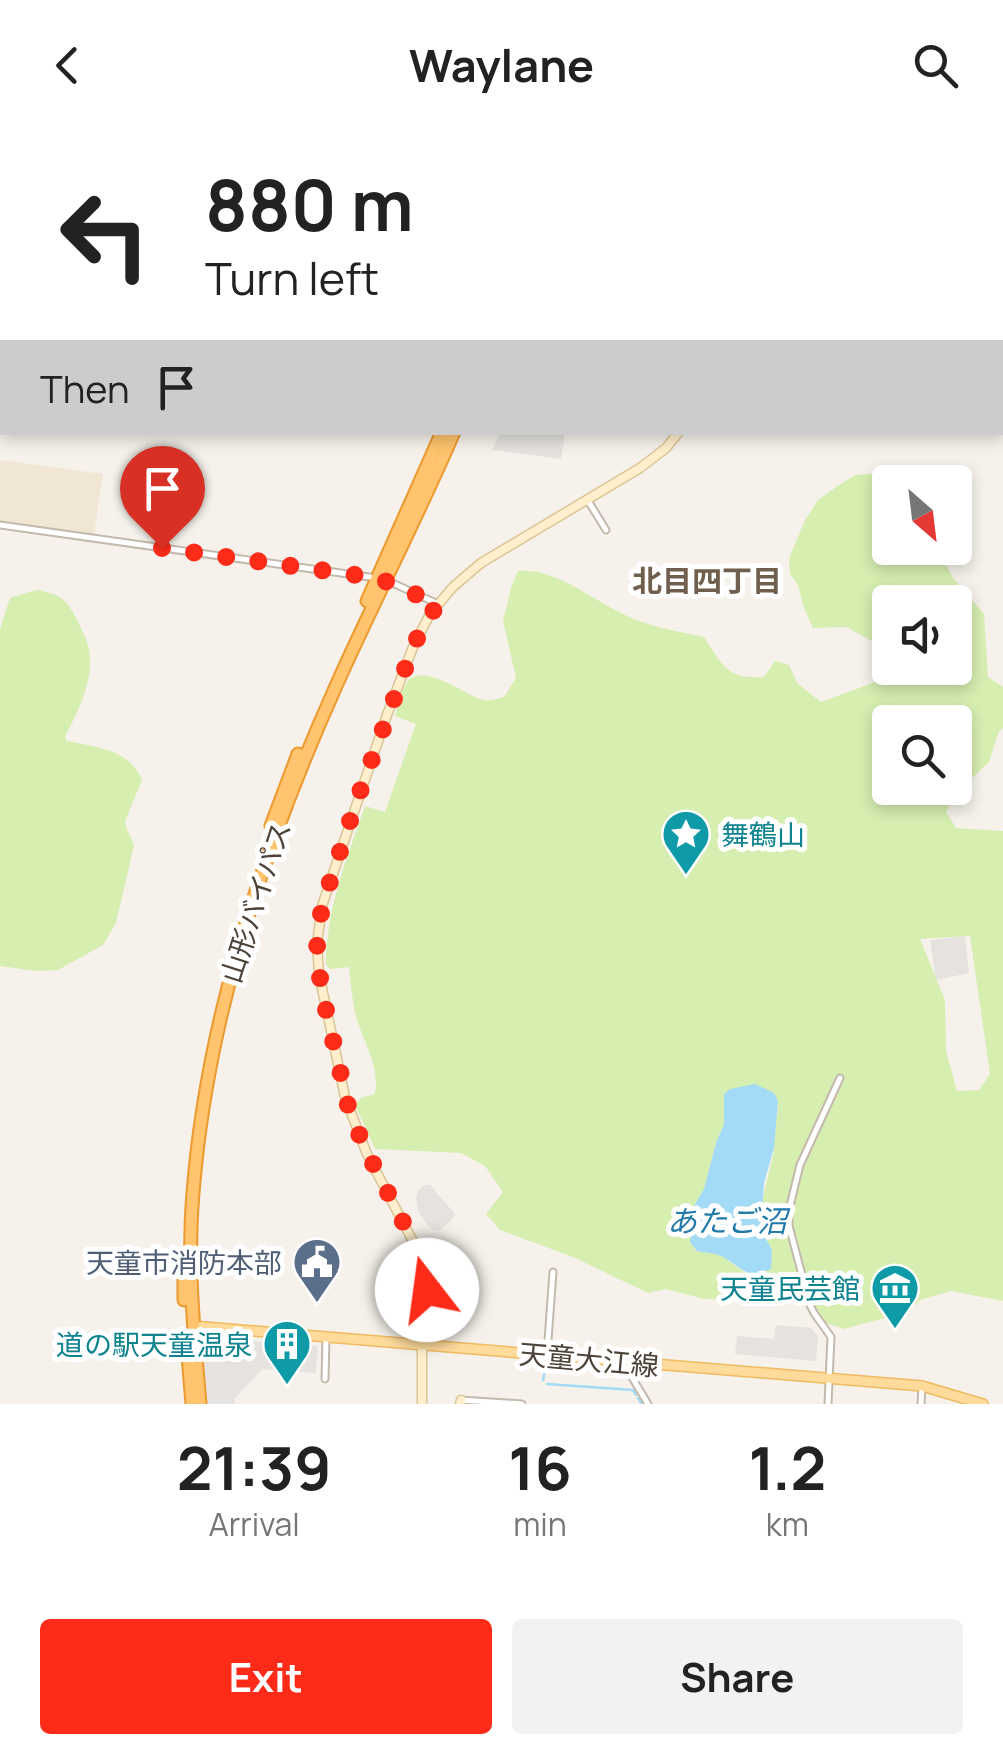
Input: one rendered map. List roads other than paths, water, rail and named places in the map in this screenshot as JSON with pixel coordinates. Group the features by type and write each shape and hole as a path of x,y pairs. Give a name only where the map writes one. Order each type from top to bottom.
{"highway":[{"name":"山形バイパス","path":"200,1404 190,1289 192,1196 208,1076 230,974 301,767 441,435"},
{"name":"山形バイパス","path":"192,1404 182,1281 191,1148 214,1015 243,910 307,732 453,435"}],"main road":[{"name":"天童大江線","path":"193,1326 922,1386 983,1404"}],"street":[{"path":"422,1404 427,1290 422,1262 350,1114 321,988 317,944 322,906 413,647 438,604 459,580 482,563 653,459 676,435"},
{"path":"588,499 606,530"},
{"path":"0,525 382,579 438,604"},
{"path":"828,1404 831,1338 805,1296 789,1210 800,1165 840,1078"},
{"path":"547,1355 553,1272"},
{"path":"324,1379 326,1338"},
{"path":"623,1361 648,1404"},
{"path":"921,1404 922,1386"},
{"path":"461,1402 522,1404"}],"water":[{"name":"あたご沼","path":"755,1084 774,1093 778,1101 762,1213 764,1235 772,1250 771,1269 756,1273 720,1256 697,1251 690,1242 694,1206 704,1189 724,1124 724,1094"}],"waterway":[{"path":"544,1364 544,1373"},
{"path":"543,1380 544,1375"},
{"path":"547,1384 633,1390 636,1395"},
{"path":"638,1398 642,1404"}],"place":[{"name":"舞鶴山","path":"686,876"},
{"name":"天童市消防本部","path":"317,1304"},
{"name":"天童民芸館","path":"895,1330"},
{"name":"道の駅天童温泉","path":"287,1386"}],"district":[{"name":"北目四丁目","path":"707,580"}]}
